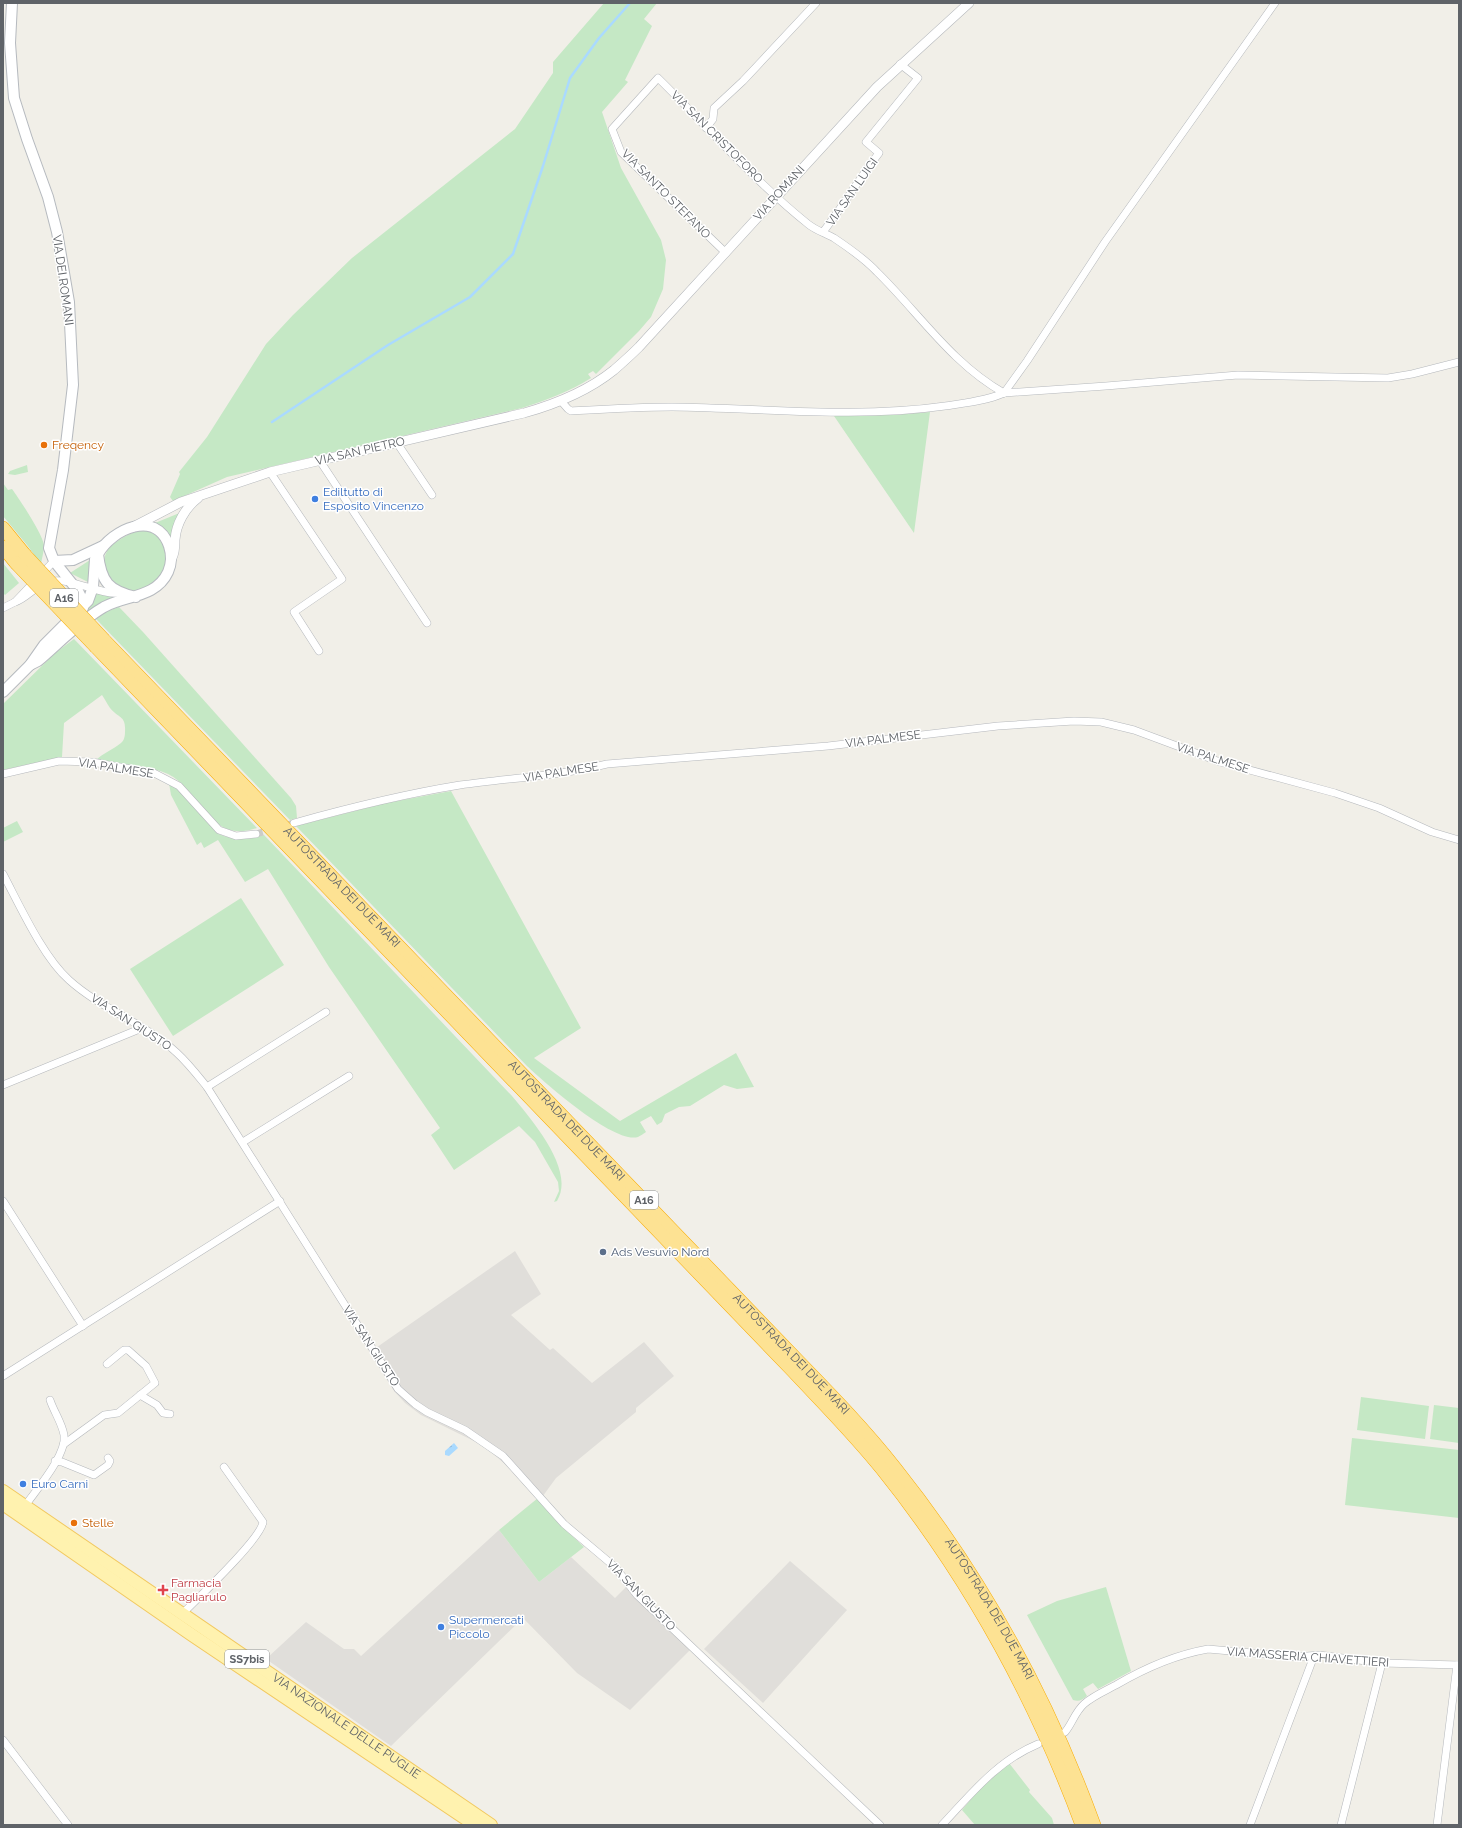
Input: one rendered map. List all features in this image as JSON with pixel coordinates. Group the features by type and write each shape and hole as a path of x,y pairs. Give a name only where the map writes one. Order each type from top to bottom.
{"highway":[{"name":"AUTOSTRADA DEI DUE MARI","path":"3,528 100,644 787,1365 852,1434 881,1468 950,1561 997,1637 1037,1715 1082,1825"},
{"name":"AUTOSTRADA DEI DUE MARI","path":"3,547 38,586 100,644 861,1427 895,1468 959,1555 1006,1632 1047,1711 1081,1790 1094,1825"}],"main road":[{"name":"VIA DEI ROMANI","path":"12,3 10,43 14,98 54,218 62,254 69,302 73,385 63,470 49,545 54,561"},
{"path":"30,665 38,661 94,614 113,603 136,597 156,588 163,581 169,571 172,558 166,539 159,531 143,525 123,531 100,550 73,560 54,561"},
{"path":"3,692 30,665 44,645 83,608 88,601 93,587 94,560 100,550"},
{"path":"100,550 102,575 107,582 119,593 136,597"},
{"path":"54,561 82,599 83,608"},
{"name":"VIA NAZIONALE DELLE PUGLIE","path":"3,1492 491,1825"},
{"name":"VIA NAZIONALE DELLE PUGLIE","path":"3,1504 192,1635 475,1825"}],"street":[{"path":"706,128 713,119 714,108 743,81 816,3"},
{"name":"VIA ROMANI","path":"591,385 613,371 639,347 877,87 900,64 969,3"},
{"path":"1004,392 1105,242 1275,3"},
{"name":"VIA SAN LUIGI","path":"823,232 847,201 855,185 880,153 866,142 918,78 900,64"},
{"name":"VIA SAN CRISTOFORO","path":"658,78 706,128 776,196 809,225 834,239 877,271 957,357 989,384 1004,392"},
{"name":"VIA SANTO STEFANO","path":"658,78 612,129 621,152 726,253"},
{"path":"561,401 568,410 671,407 783,411 883,412 963,403 995,396 1004,392 1106,386 1238,375 1388,378 1412,374 1459,362"},
{"name":"VIA SAN PIETRO","path":"133,527 181,502 270,472 502,419 547,407 591,385"},
{"path":"397,443 432,495"},
{"path":"320,461 427,623"},
{"path":"270,472 342,579 294,612 320,651"},
{"path":"172,558 175,552 177,528 187,508 201,496"},
{"path":"14,602 54,561"},
{"path":"3,608 20,600 47,582 53,580 93,587 112,594 119,593"},
{"name":"VIA PALMESE","path":"294,823 376,803 459,786 583,770 607,764 828,746 998,726 1074,721 1101,722 1134,730 1220,762 1335,793 1379,808 1432,832 1459,840"},
{"name":"VIA PALMESE","path":"3,774 59,761 92,762 154,773 179,786 219,830 236,836 256,834"},
{"name":"VIA SAN GIUSTO","path":"3,874 55,965 68,980 89,996 142,1028 177,1053 207,1087 398,1389 427,1412 465,1430 503,1456 564,1524 615,1567 637,1595 880,1825"},
{"path":"207,1087 326,1012"},
{"path":"3,1085 142,1028"},
{"path":"243,1142 349,1076"},
{"path":"3,1201 83,1326"},
{"path":"3,1376 280,1201"},
{"path":"25,1506 55,1462 64,1444 100,1417 118,1412 155,1383 146,1366 126,1350 107,1364"},
{"path":"140,1395 158,1405 163,1413 170,1414"},
{"path":"50,1400 54,1413 62,1425 64,1444"},
{"path":"55,1462 62,1462 94,1475 109,1463 108,1458"},
{"path":"182,1614 253,1540 263,1526 263,1522 224,1467"},
{"name":"VIA MASSERIA CHIAVETTIERI","path":"1065,1732 1076,1713 1083,1705 1095,1696 1142,1670 1174,1657 1208,1649 1296,1657 1319,1655 1382,1663 1458,1665"},
{"path":"1250,1825 1314,1656"},
{"path":"1341,1825 1382,1663"},
{"path":"1437,1825 1458,1665"},
{"path":"3,1740 68,1825"},
{"path":"942,1825 977,1788 1006,1761 1022,1751 1038,1744"}],"shaded area":[{"path":"515,1251 541,1294 511,1315 550,1350 553,1348 592,1383 644,1342 674,1376 636,1408 636,1412 556,1478 540,1500 510,1468 482,1445 421,1415 405,1403 394,1391 370,1352"},
{"path":"499,1530 539,1582 571,1557 615,1598 626,1587 650,1613 690,1650 630,1710 577,1673 523,1618 391,1746 266,1659 306,1622 344,1649 354,1649 361,1656"},
{"path":"790,1561 847,1610 763,1703 704,1649"}],"green space":[{"path":"604,3 657,3 644,19 652,26 625,80 628,82 602,112 621,168 661,240 666,260 663,289 651,317 639,331 596,374 593,371 588,374 591,378 566,392 540,402 522,408 227,477 173,501 170,497 180,474 179,472 207,437 266,344 293,315 352,258 515,129 553,73 553,62"},
{"path":"930,412 914,533 834,416 892,415"},
{"path":"27,465 28,472 15,475 8,474 10,471"},
{"path":"3,483 8,490 12,489 39,533 44,545 41,564 3,516"},
{"path":"182,512 172,543 150,525"},
{"path":"147,529 164,540 167,564 163,572 150,585 141,589 124,590 116,586 108,577 104,564 106,553 113,544 123,538 134,532"},
{"path":"90,560 90,583 70,573"},
{"path":"3,563 19,583 5,595 3,593"},
{"path":"94,591 115,598 85,615 83,613"},
{"path":"119,607 291,798 296,806 297,818 290,820 96,619 105,612"},
{"path":"74,639 257,828 241,831 228,829 217,823 207,814 180,782 168,774 142,767 95,761 122,742 125,735 123,720 110,708 102,695 64,723 62,757 3,770 3,704 55,653"},
{"path":"169,783 177,788 219,834 236,839 252,838 264,835 512,1096 540,1131 556,1160 561,1175 561,1189 557,1201 554,1202 559,1191 558,1182 535,1142 519,1126 454,1170 431,1135 440,1128 329,967 268,869 245,882 218,840 204,848 201,842 197,845 171,795"},
{"path":"451,791 581,1028 534,1058 620,1121 736,1053 754,1087 737,1089 724,1085 690,1106 679,1107 665,1114 662,1122 657,1125 651,1116 640,1122 646,1132 638,1137 627,1137 597,1122 564,1098 527,1066 296,826 386,803"},
{"path":"17,821 23,832 3,842 3,828"},
{"path":"241,898 284,965 173,1036 130,969"},
{"path":"1361,1397 1429,1406 1425,1439 1357,1430"},
{"path":"1434,1405 1459,1408 1459,1443 1430,1439"},
{"path":"1352,1438 1459,1450 1459,1518 1345,1505"},
{"path":"538,1498 563,1527 584,1547 539,1582 499,1530"},
{"path":"1106,1587 1131,1671 1098,1689 1093,1683 1083,1689 1087,1696 1084,1699 1077,1701 1073,1700 1027,1615 1057,1601"},
{"path":"1009,1763 1030,1790 1029,1792 1052,1818 1054,1825 975,1825 962,1810 976,1793"}],"water":[{"path":"454,1443 458,1448 449,1456 445,1455 445,1451"}],"waterway":[{"path":"272,422 388,345 470,297 513,254 543,166 570,78 599,38 630,3"}],"tunnel":[{"path":"256,834 294,823"}],"place":[{"name":"Freqency","path":"44,445"},
{"name":"Ediltutto di Esposito Vincenzo","path":"315,499"},
{"name":"Ads Vesuvio Nord","path":"603,1252"},
{"name":"Euro Carni","path":"23,1484"},
{"name":"Stelle","path":"74,1523"},
{"name":"Farmacia Pagliarulo","path":"163,1590"},
{"name":"Supermercati Piccolo","path":"441,1627"}]}
